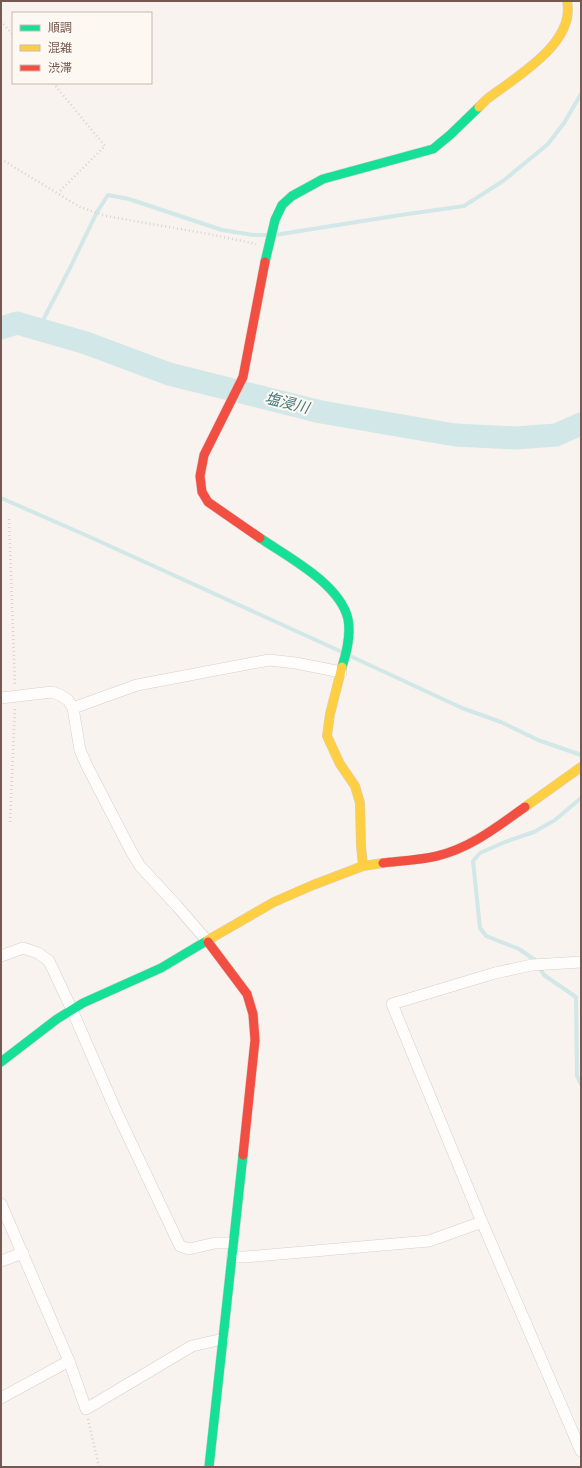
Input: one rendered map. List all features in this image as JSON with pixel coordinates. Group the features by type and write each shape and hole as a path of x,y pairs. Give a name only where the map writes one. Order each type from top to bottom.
{"street":[{"path":"363,866 360,803 355,786 340,764 327,736 330,714 349,642 348,620 344,607 323,581 208,502 202,492 200,476 204,455 243,377 268,246 275,220 282,205 292,196 323,179 433,149 450,135 487,99 541,58 556,43 565,27 569,10 567,1"},
{"path":"73,708 137,685 268,660 296,663 341,672"},
{"path":"1,698 52,692 68,700 73,708 80,750 86,766 131,851 140,866 208,942 247,994 253,1014 255,1040 209,1467"},
{"path":"1,1062 32,1037 72,1010 122,985 161,968 208,942 274,902 312,885 363,866 437,856 458,849 484,836 581,767"},
{"path":"1,956 23,948 38,953 49,961 117,1112 180,1246 189,1249 215,1243 233,1243"},
{"path":"581,962 532,965 488,975 392,1004 482,1222 581,1451"},
{"path":"1,1204 69,1361 86,1409 192,1346 223,1339"},
{"path":"232,1257 429,1241 482,1222"},
{"path":"1,1261 22,1253"},
{"path":"1,1398 69,1361"}],"path":[{"path":"1,21 12,34"},
{"path":"54,84 105,146 58,193"},
{"path":"1,159 80,207 106,216 268,246"},
{"path":"9,519 16,696 10,822"},
{"path":"86,1409 99,1467"}],"waterway":[{"path":"275,235 464,206 503,181 548,144 564,123 581,94"},
{"path":"39,328 97,212 108,195 129,199 222,230 253,235 268,235"},
{"name":"塩浸川","path":"1,328 17,323 86,343 169,374 321,412 455,435 516,438 556,435 581,424"},
{"path":"1,498 342,652"},
{"path":"348,655 462,708 501,722 538,740 581,755"},
{"path":"581,798 555,820 534,832 480,853 473,861 480,928 486,936 519,949 535,960 544,975 576,997 577,1076 581,1084"}],"traffic: fast":[{"path":"265,262 275,220 282,205 292,196 323,179 433,149 479,107"},
{"path":"260,538 312,572 335,594 343,606 348,619 349,637 342,667"},
{"path":"1,1062 57,1019 83,1003 161,968 208,940"},
{"path":"209,1467 243,1155"}],"traffic: slow":[{"path":"479,107 487,99 541,58 553,45 562,31 567,16 567,1"},
{"path":"342,667 330,714 327,736 340,764 355,786 360,803 363,866"},
{"path":"525,807 581,767"},
{"path":"208,940 274,902 363,866 383,863"}],"traffic: jam":[{"path":"260,538 208,502 202,492 200,476 204,455 243,377 265,262"},
{"path":"383,863 437,856 461,848 484,836 525,807"},
{"path":"208,942 247,994 253,1014 255,1040 243,1155"}]}
